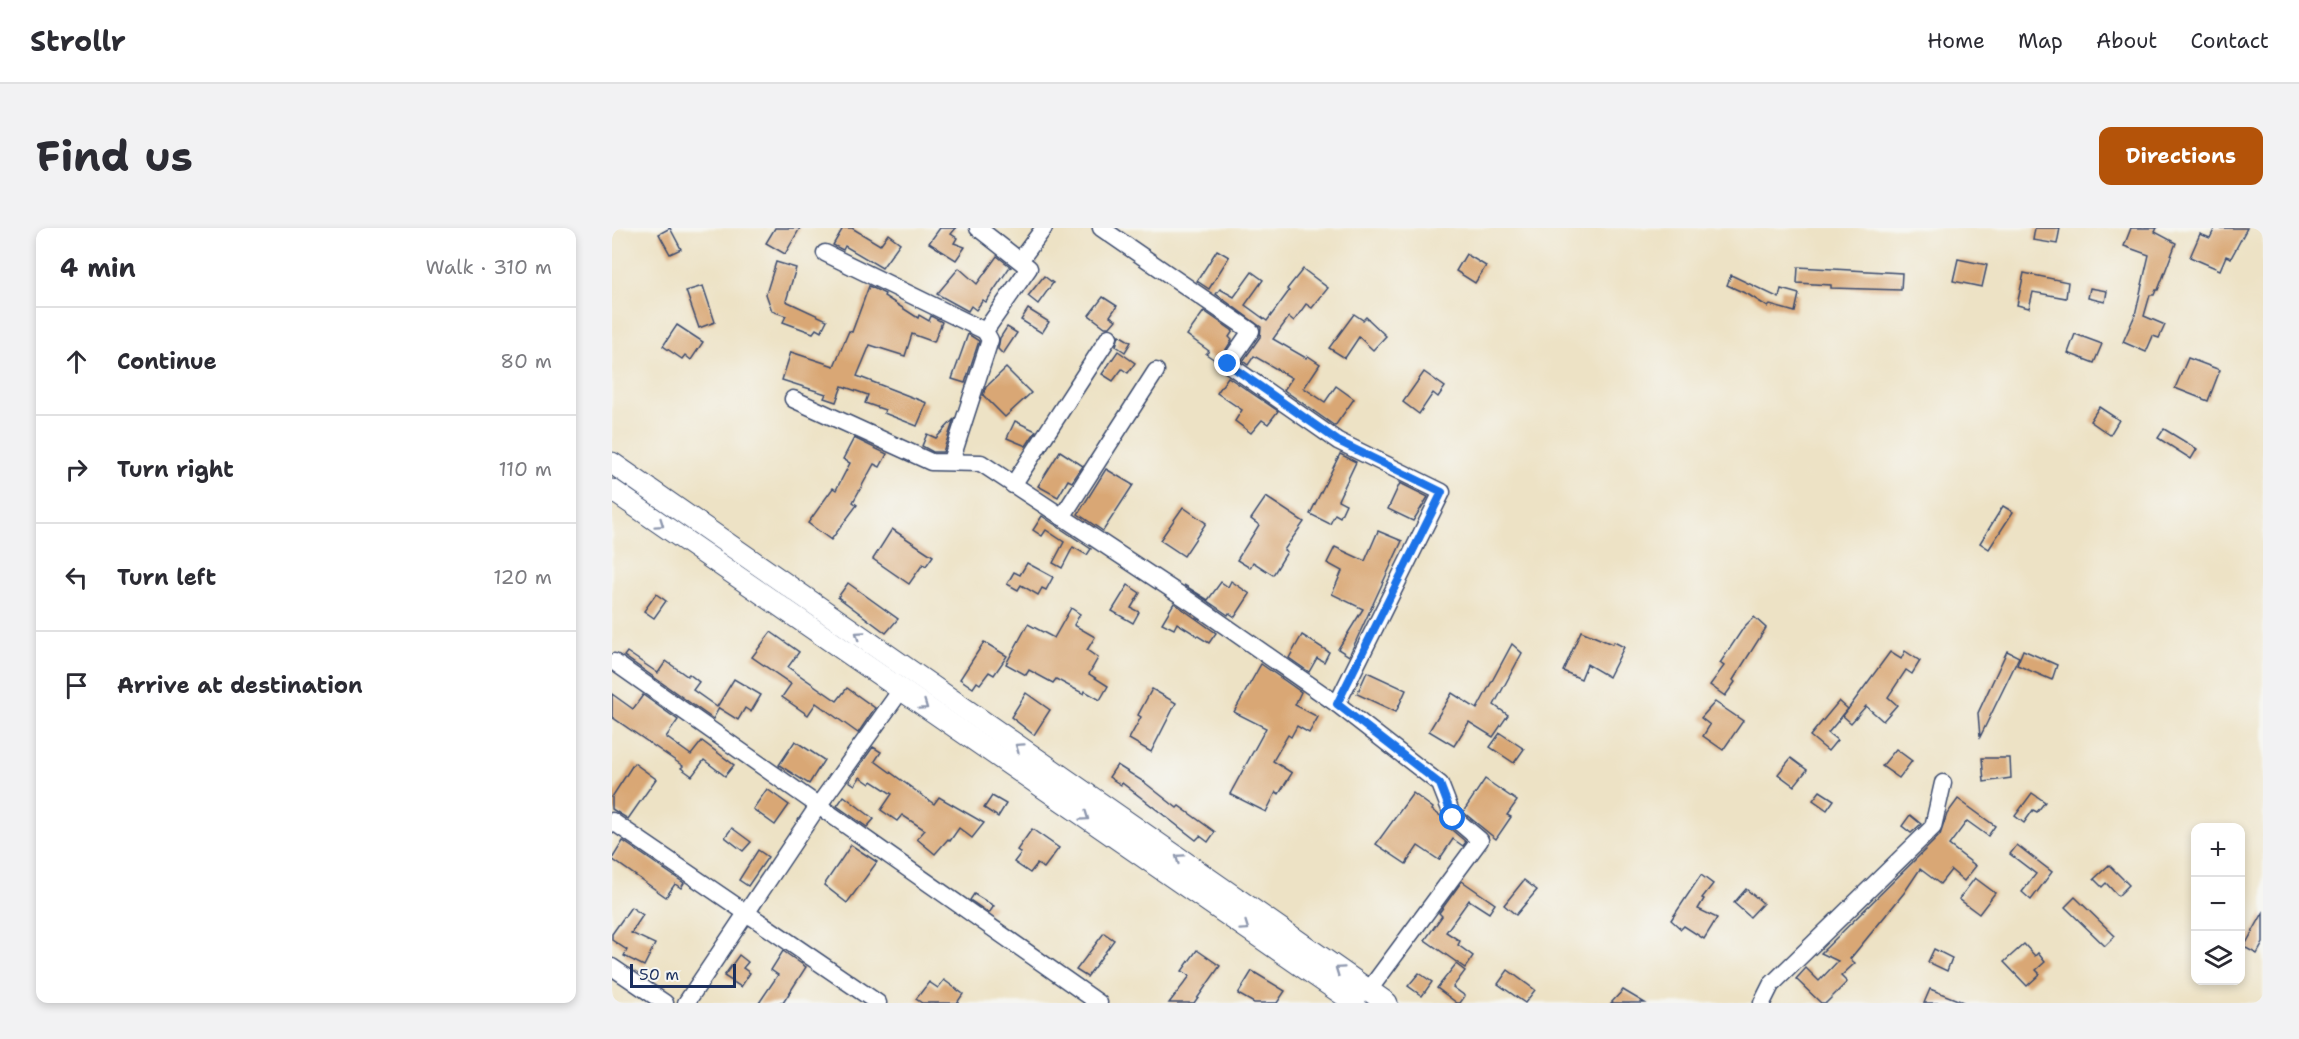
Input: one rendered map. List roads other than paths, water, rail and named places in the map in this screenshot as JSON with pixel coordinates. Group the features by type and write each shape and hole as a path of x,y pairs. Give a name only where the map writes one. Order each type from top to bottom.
{"main road":[{"path":"612,463 1362,997"},
{"path":"612,490 901,690 1362,997 1387,1003"}],"street":[{"path":"978,228 1021,259 1029,268 985,331"},
{"path":"1021,259 1044,228"},
{"path":"1101,228 1251,331 1228,364 1338,441 1442,492 1337,704"},
{"path":"825,253 985,331 990,340 951,461"},
{"path":"1013,484 1109,337"},
{"path":"1062,517 1156,371"},
{"path":"793,399 931,462 981,463 1191,602 1337,704 1440,784 1453,818 1480,840 1362,997"},
{"path":"614,662 1099,1003"},
{"path":"686,1003 818,806 901,690"},
{"path":"1762,1003 1771,985 1933,827 1943,783"},
{"path":"612,821 746,913 853,996 878,1003"},
{"path":"612,967 664,1003"}]}
